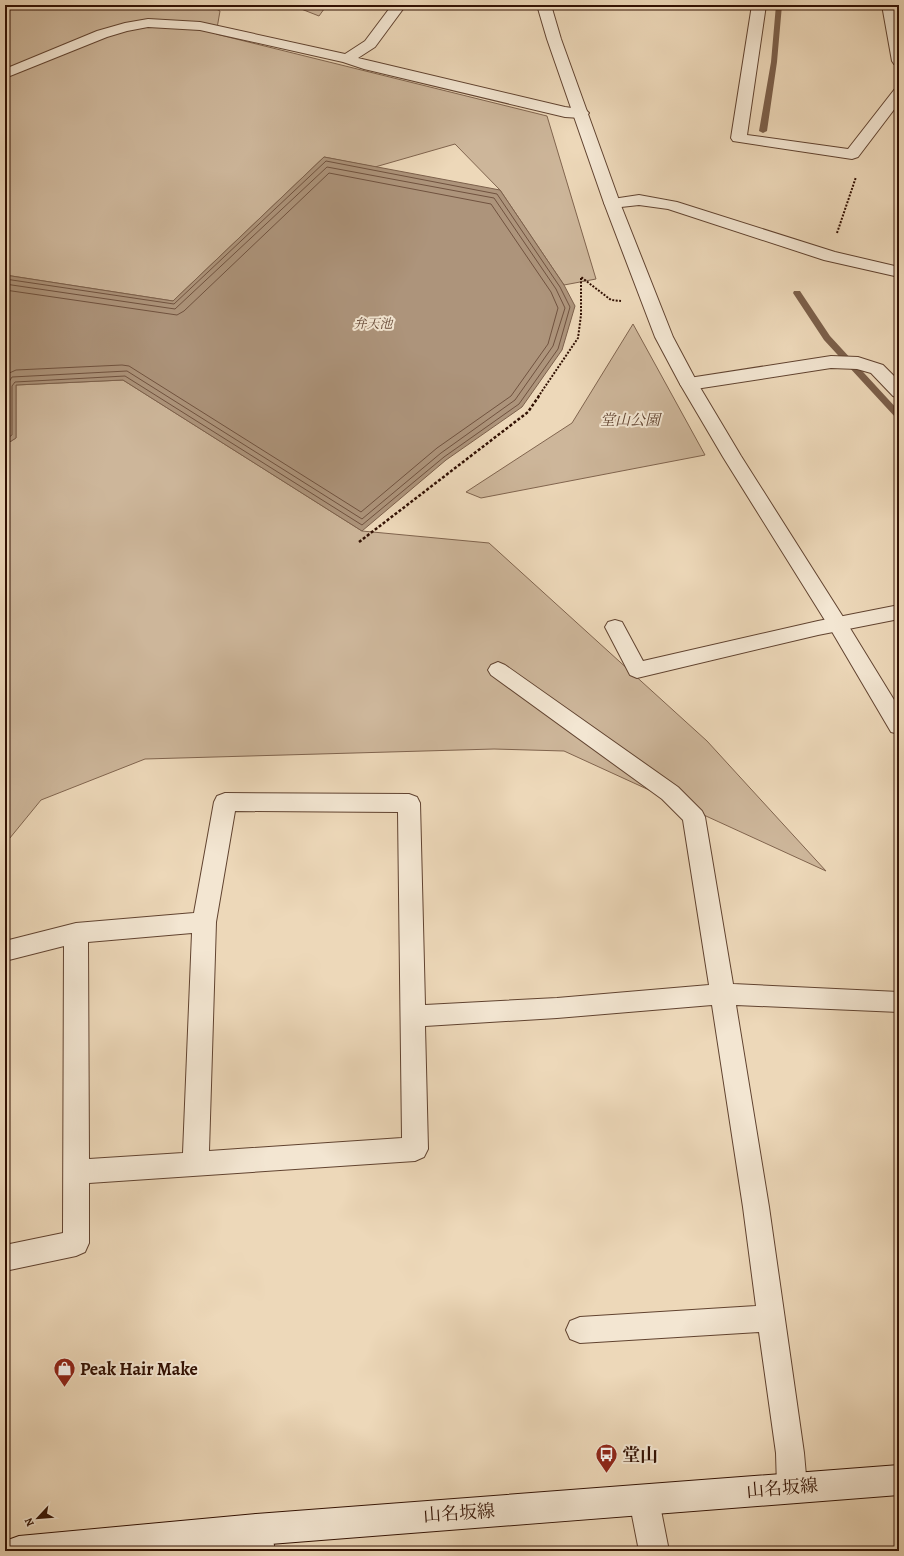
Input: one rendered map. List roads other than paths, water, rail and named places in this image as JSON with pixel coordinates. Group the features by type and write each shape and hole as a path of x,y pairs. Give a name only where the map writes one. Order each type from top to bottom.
{"street":[{"path":"347,59 370,44 399,5"},
{"path":"544,5 554,39 582,113 612,203 664,337 689,384 732,457 838,625 899,726"},
{"path":"759,5 739,138 852,154 899,93"},
{"path":"889,5 899,61"},
{"path":"5,74 125,26 148,23 200,26 347,59 364,65 565,112 582,113"},
{"path":"612,203 639,200 671,205 830,256 899,272"},
{"path":"689,384 838,362 858,363 877,369 899,392"},
{"path":"615,627 637,670 818,628 899,612"},
{"path":"498,670 670,793 694,817 756,1207 790,1453 792,1487"},
{"path":"76,1172 196,1164 415,1149 409,803 225,802 204,922 196,1164"},
{"path":"5,951 76,933 204,922"},
{"path":"5,1258 76,1243 76,933"},
{"path":"413,1016 557,1008 722,994 899,1002"},
{"path":"580,1330 771,1318"},
{"name":"山名坂線","path":"19,1551 258,1540 644,1500 792,1487 899,1480"},
{"path":"644,1500 654,1551"}],"water":[{"name":"弁天池","path":"324,157 500,190 564,285 575,306 562,350 522,407 446,460 362,531 123,380 16,385 16,438 5,445 5,275 173,301"}],"waterway":[{"path":"763,131 774,62 779,5"},
{"path":"797,293 827,338 899,416"}],"place":[{"name":"Peak Hair Make","path":"65,1388"},
{"name":"堂山","path":"607,1474"}],"park label":[{"name":"堂山公園","path":"630,420"}]}
